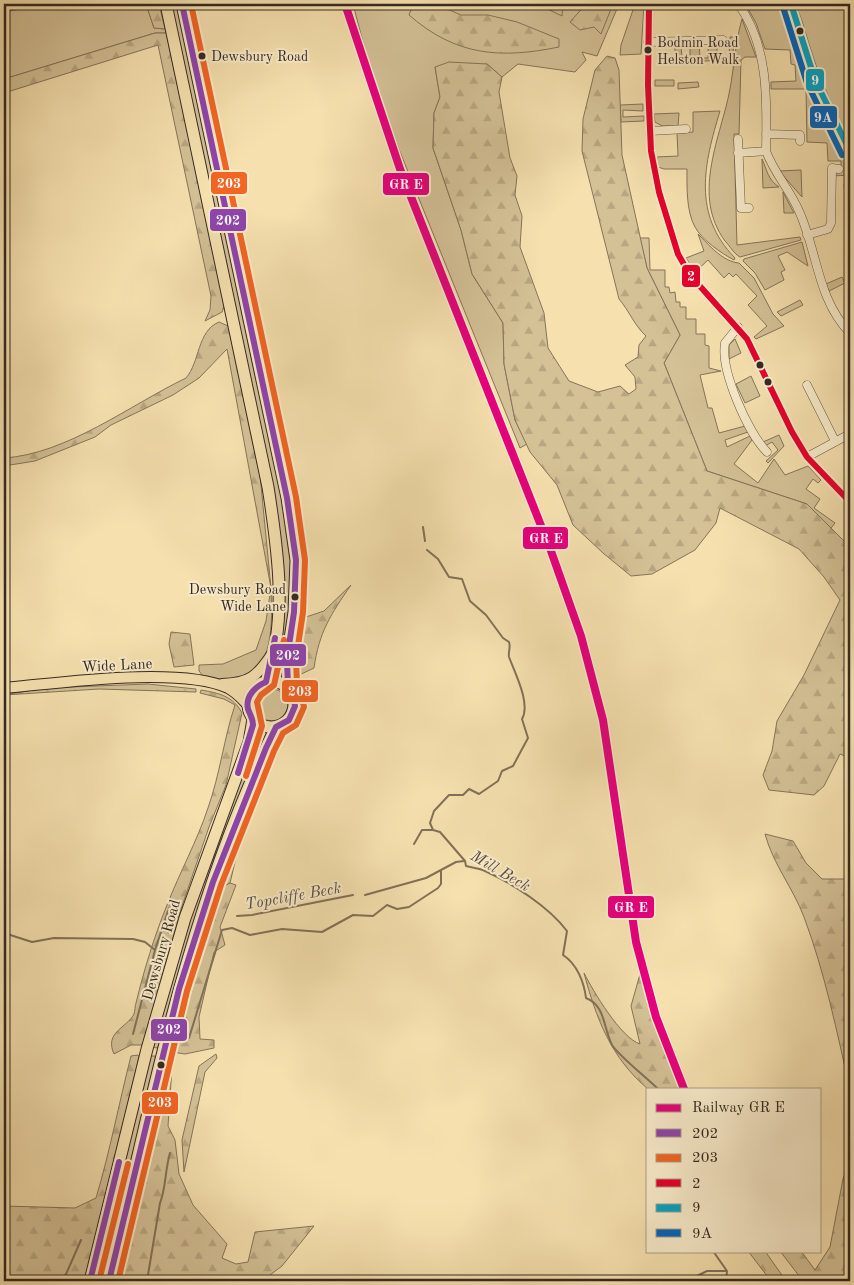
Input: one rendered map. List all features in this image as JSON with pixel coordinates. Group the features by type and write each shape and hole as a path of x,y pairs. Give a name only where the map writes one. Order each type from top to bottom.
{"highway":[{"path":"166,4 268,487 278,553 280,588 274,651 263,683 251,693 248,705 253,719 263,726 276,727"},
{"name":"Dewsbury Road","path":"109,1281 162,1054 179,989 213,882 246,795 276,727 285,723 294,711 295,701 288,688 287,660 294,612 296,560 287,498 182,4"},
{"path":"263,683 281,683 288,688"},
{"name":"Dewsbury Road","path":"90,1281 147,1049 185,918 249,742 253,719"}],"main road":[{"path":"218,684 242,682 253,677 260,672 274,651"},
{"name":"Wide Lane","path":"4,688 146,678 196,680 218,684 230,689 248,705"},
{"name":"Wide Lane","path":"230,689 246,689 263,683"}],"street":[{"path":"649,4 648,42 651,151 658,184 678,254 690,275 738,327 750,344 792,432 807,457 850,502"},
{"path":"738,4 754,31 762,58 766,152 771,164 789,190 800,213 822,288 834,313 850,332"},
{"path":"791,4 814,80 850,151"},
{"path":"648,42 723,40"},
{"path":"650,131 686,129"},
{"path":"766,134 800,135 800,141"},
{"path":"738,139 742,208 749,208"},
{"path":"738,153 766,152"},
{"path":"807,235 828,229 831,223 832,168 839,169"},
{"path":"738,327 725,342 728,376 753,432 767,452"},
{"path":"807,385 835,441"},
{"path":"807,457 846,436"},
{"path":"147,1049 162,1054"}],"green space":[{"path":"4,4 46,4 4,12"},
{"path":"46,4 146,4 154,28 165,29 166,33 155,33 4,79 4,12"},
{"path":"146,4 159,4 165,29 154,28"},
{"path":"171,4 179,4 287,512 291,567 290,602 280,677 274,676 280,640 282,553"},
{"path":"353,4 619,4 597,56 582,52 586,60 575,72 518,64 502,77 487,64 435,67 440,97 434,113 433,148 461,230 472,274 503,323 504,364 515,420 527,444 520,448 398,147 369,65"},
{"path":"413,4 436,4 461,15 488,15 517,22 559,39 559,47 538,51 498,53 462,46 444,39 409,15"},
{"path":"537,4 563,4 562,16"},
{"path":"586,4 613,4 601,34 594,27 580,30 570,22"},
{"path":"635,4 644,4 641,54 620,55 621,45"},
{"path":"752,4 782,4 809,89 832,138 850,168 850,175 832,176 832,172 841,171 841,161 828,161 827,143 807,142 806,89 771,89 771,82 796,81 795,65 791,64 790,50 765,49 756,23 747,7"},
{"path":"795,4 850,4 850,141 823,83"},
{"path":"742,19 756,57 745,57 741,60 739,134 734,134 737,245 800,237 801,240 740,257 725,241 715,224 710,206 709,187 715,149 729,94"},
{"path":"155,33 166,33 225,304 222,312 205,321 210,310 211,296 158,45 4,93 4,79"},
{"path":"730,37 735,37 732,60 675,62 675,45 681,45 682,59 690,58 690,43 699,42 700,58 708,58 708,42 717,42 717,58 729,57"},
{"path":"607,56 615,58 619,70 622,155 647,268 680,335 664,363 707,471 807,504 850,547 850,758 840,754 824,786 814,795 769,790 763,775 772,751 777,721 804,675 840,600 824,577 799,549 720,508 716,523 695,550 652,574 631,576 573,525 557,485 530,452 515,420 504,364 503,323 472,274 461,230 433,148 434,113 440,97 435,67 449,62 487,64 502,77 499,92 510,158 517,176 515,195 522,216 520,247 544,313 548,348 569,381 598,392 620,386 629,394 636,389 635,377 625,365 638,357 639,345 646,336 619,299 582,151 583,119 595,70"},
{"path":"655,80 674,80 674,86 655,86"},
{"path":"698,82 699,87 678,89 678,83"},
{"path":"643,104 643,111 623,110 623,117 644,116 644,121 621,122 620,105"},
{"path":"720,111 706,169 705,188 712,224 721,241 735,258 734,260 707,241 695,227 690,214 687,169 664,169 658,167 657,157 678,156 677,133 693,132 693,112"},
{"path":"679,113 678,126 662,126 655,122 654,114"},
{"path":"762,159 770,178 779,187 763,188"},
{"path":"801,170 802,197 779,171"},
{"path":"844,184 850,184 850,194 845,194"},
{"path":"783,192 794,213 784,213"},
{"path":"698,234 716,252 733,262 739,263 754,278 773,314 784,326 756,339 754,337 767,326 748,305 757,296 736,274 733,277 729,273 724,278 708,260 695,272 686,258 704,251"},
{"path":"640,238 649,238 650,270 665,270 665,287 669,287 670,293 675,292 676,302 680,302 680,307 686,307 686,319 696,319 696,334 705,334 705,345 709,346 709,368 721,371 700,375 708,408 712,408 719,433 745,426 748,432 725,440 727,447 750,436 752,440 734,464 758,483 774,459 785,475 808,466 821,480 818,483 813,479 806,489 820,499 814,508 835,523 831,528 807,504 707,471 664,363 680,335 647,268"},
{"path":"802,242 808,266 787,252 778,256 785,270 781,272 784,280 765,290 755,273 743,261 744,259"},
{"path":"842,277 845,283 829,291 826,284"},
{"path":"800,300 803,305 781,316 777,312"},
{"path":"219,322 228,326 230,330 260,475 271,588 227,349 199,378 173,395 111,425 95,437 35,461 4,466 4,458 28,455 75,438 186,378 191,371 207,332"},
{"path":"735,339 741,353 729,359 729,345"},
{"path":"751,376 760,396 745,403 736,384"},
{"path":"779,435 784,446 768,463 766,461 778,450 772,442 765,446 763,442"},
{"path":"351,585 327,624 319,644 314,668 295,677 293,654 306,617 324,611"},
{"path":"271,588 271,631 264,658 256,669 246,677 231,680 204,677 199,671 199,665 223,664 256,650 266,621"},
{"path":"171,632 190,634 194,665 174,667 169,644"},
{"path":"148,684 196,689 196,692 99,689 4,695 45,688"},
{"path":"272,689 278,690 283,694 287,699 287,711 283,716 278,720 272,721 266,720 261,716 257,711 256,705 257,699 261,694 266,690"},
{"path":"201,690 225,696 238,707 242,713 226,785 209,827 181,909 143,1045 131,1045 114,1054 112,1040 114,1035 134,1014 142,978 158,929 208,808 235,705 224,699 200,693"},
{"path":"257,730 269,734 160,1046 156,1048 153,1047 201,880 255,742"},
{"path":"263,768 239,845 230,883 217,890 251,800 253,787"},
{"path":"765,834 793,841 806,863 822,879 850,879 850,1090 830,1003 811,938 804,917 773,856"},
{"path":"230,883 236,885 220,927 225,945 214,952 199,1017 200,1039 214,1040 214,1048 185,1054 172,1052 184,991 203,930 217,890"},
{"path":"584,973 616,1024 624,1033 640,1044 631,1006 640,974 679,1088 647,1088 635,1077 615,1051 594,1006"},
{"path":"216,1054 217,1058 205,1072 184,1172 182,1140 199,1066"},
{"path":"138,1055 86,1281 4,1281 4,1206 75,1208 96,1198 131,1056"},
{"path":"155,1056 156,1062 105,1281 98,1281 149,1058"},
{"path":"167,1060 170,1060 172,1068 168,1126 175,1140 179,1174 193,1205 227,1244 222,1258 236,1264 248,1262 255,1232 314,1226 282,1266 262,1281 118,1281 163,1067"},
{"path":"145,1149 118,1281 113,1281"},
{"path":"850,1158 850,1281 803,1281 781,1252 802,1252 815,1270 830,1247 843,1179"},
{"path":"749,1252 766,1252 786,1281 771,1281"}],"waterway":[{"name":"Mill Beck","path":"423,527 425,541"},
{"name":"Mill Beck","path":"427,550 438,559 449,577 462,579 470,601 486,615 503,638 509,642 509,657 525,705 522,719 528,738 513,766 502,771 498,781 479,794 469,789 463,795 449,795 434,811 430,823 433,830 440,832 465,861 466,866 483,870 529,896 550,913 567,931 563,955 572,963 579,974 586,998 597,1006 601,1012 612,1045 657,1088"},
{"path":"414,844 422,830 433,830"},
{"name":"Topcliffe Beck","path":"365,895 426,878 456,862 464,861"},
{"path":"189,1038 222,930 232,928 250,935 282,929 322,932 353,915 373,916 387,905 397,909 409,907 438,888 441,884 441,870"},
{"name":"Topcliffe Beck","path":"237,916 252,915 353,895"},
{"name":"Topcliffe Beck","path":"4,933 32,942 54,938 133,939 145,942 155,950 168,911 173,911"},
{"path":"133,1034 155,950"},
{"path":"147,1281 170,1153"},
{"path":"63,1281 81,1240"},
{"name":"Mill Beck","path":"714,1252 727,1271 726,1281"},
{"path":"687,1281 707,1271 727,1271"}],"transit line":[{"name":"202","path":"109,1281 179,989 213,882 266,748 276,727 289,720 295,706 293,696 288,688 287,659 294,612 296,560 287,498 182,4"},
{"name":"203","path":"118,1281 187,991 221,885 274,751 283,733 296,725 304,707 297,685 296,659 303,612 305,560 296,497 191,4"},
{"path":"345,4 400,169 551,551 581,636 603,720 636,942 656,1017 684,1088"},
{"name":"2","path":"649,4 648,85 651,151 659,192 678,254 690,275 747,339 792,432 807,457 850,502"},
{"name":"9","path":"791,4 815,80 850,151"},
{"name":"9A","path":"783,7 807,83 842,155"},
{"name":"202","path":"238,773 253,725 248,709 248,700 255,689 266,682 275,638"},
{"name":"203","path":"246,776 262,726 257,702 261,695 274,685 284,640"},
{"name":"202","path":"90,1281 119,1162"},
{"name":"203","path":"99,1281 128,1164"}],"place":[{"name":"Bodmin Road Helston Walk","path":"648,50"},
{"name":"Dewsbury Road","path":"202,56"},
{"name":"Dewsbury Road Wide Lane","path":"295,597"}]}
